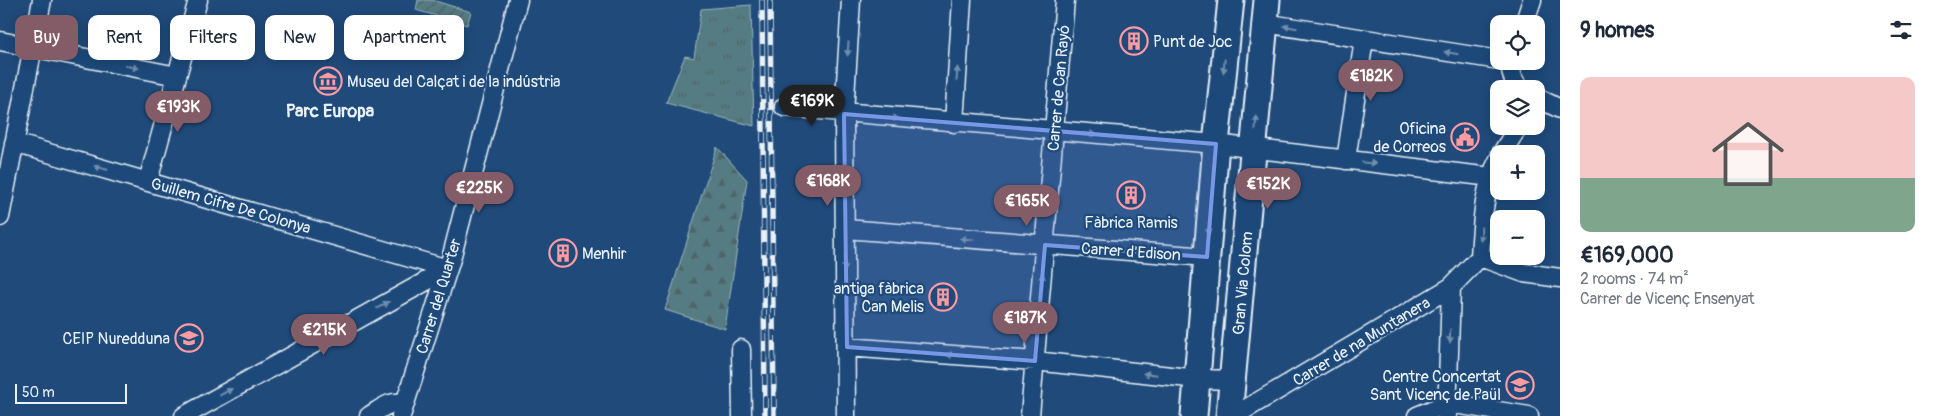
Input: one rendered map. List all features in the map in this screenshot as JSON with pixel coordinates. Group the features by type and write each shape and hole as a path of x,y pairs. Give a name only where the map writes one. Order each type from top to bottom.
{"main road":[{"path":"1194,416 1216,144 1230,0"},
{"name":"Gran Via Colom","path":"1229,416 1266,12"}],"street":[{"path":"39,15 42,0"},
{"path":"148,181 198,0"},
{"name":"Carrer del Quarter","path":"403,410 448,268 518,0"},
{"path":"846,416 844,114 851,0"},
{"path":"954,123 962,0"},
{"name":"Carrer de Can Rayó","path":"1030,416 1065,0"},
{"path":"1527,15 1532,0"},
{"path":"1266,12 1364,39 1490,59"},
{"path":"1346,160 1364,39"},
{"path":"0,41 15,44"},
{"path":"78,57 177,76"},
{"path":"0,217 30,60"},
{"path":"1545,104 1560,109"},
{"path":"784,108 1216,144 1490,176"},
{"name":"Guillem Cifre De Colonya","path":"14,142 448,268"},
{"path":"1490,181 1482,223 1480,257 1524,273 1560,278"},
{"name":"Carrer d'Edison","path":"845,229 1207,257"},
{"name":"Carrer de na Muntanera","path":"1234,416 1451,287 1480,257"},
{"path":"184,416 448,268"},
{"path":"1448,409 1451,287"},
{"path":"847,347 1035,361 1198,379 1232,380"},
{"path":"741,349 742,416"},
{"path":"369,416 397,401 403,410"},
{"path":"1417,416 1448,409 1529,416"}],"highlighted area":[{"path":"844,114 1216,144 1207,257 1045,245 1035,361 847,347"}],"green space":[{"path":"418,0 432,0 471,12 467,25 464,24 464,15 433,15 416,10"},
{"path":"751,5 754,126 666,103 685,56 694,58 701,9"},
{"path":"717,147 747,180 725,329 665,310"}],"railway":[{"path":"762,0 765,416"},
{"path":"770,0 774,416"}],"place":[{"name":"Punt de Joc","path":"1134,41"},
{"name":"Museu del Calçat i de la indústria","path":"328,81"},
{"name":"Oficina de Correos","path":"1465,137"},
{"name":"Fàbrica Ramis","path":"1131,195"},
{"name":"Menhir","path":"563,253"},
{"name":"antiga fàbrica Can Melis","path":"943,297"},
{"name":"CEIP Nuredduna","path":"189,338"},
{"name":"Centre Concertat Sant Vicenç de Paül","path":"1520,385"}],"district":[{"name":"Parc Europa","path":"330,111"}]}
